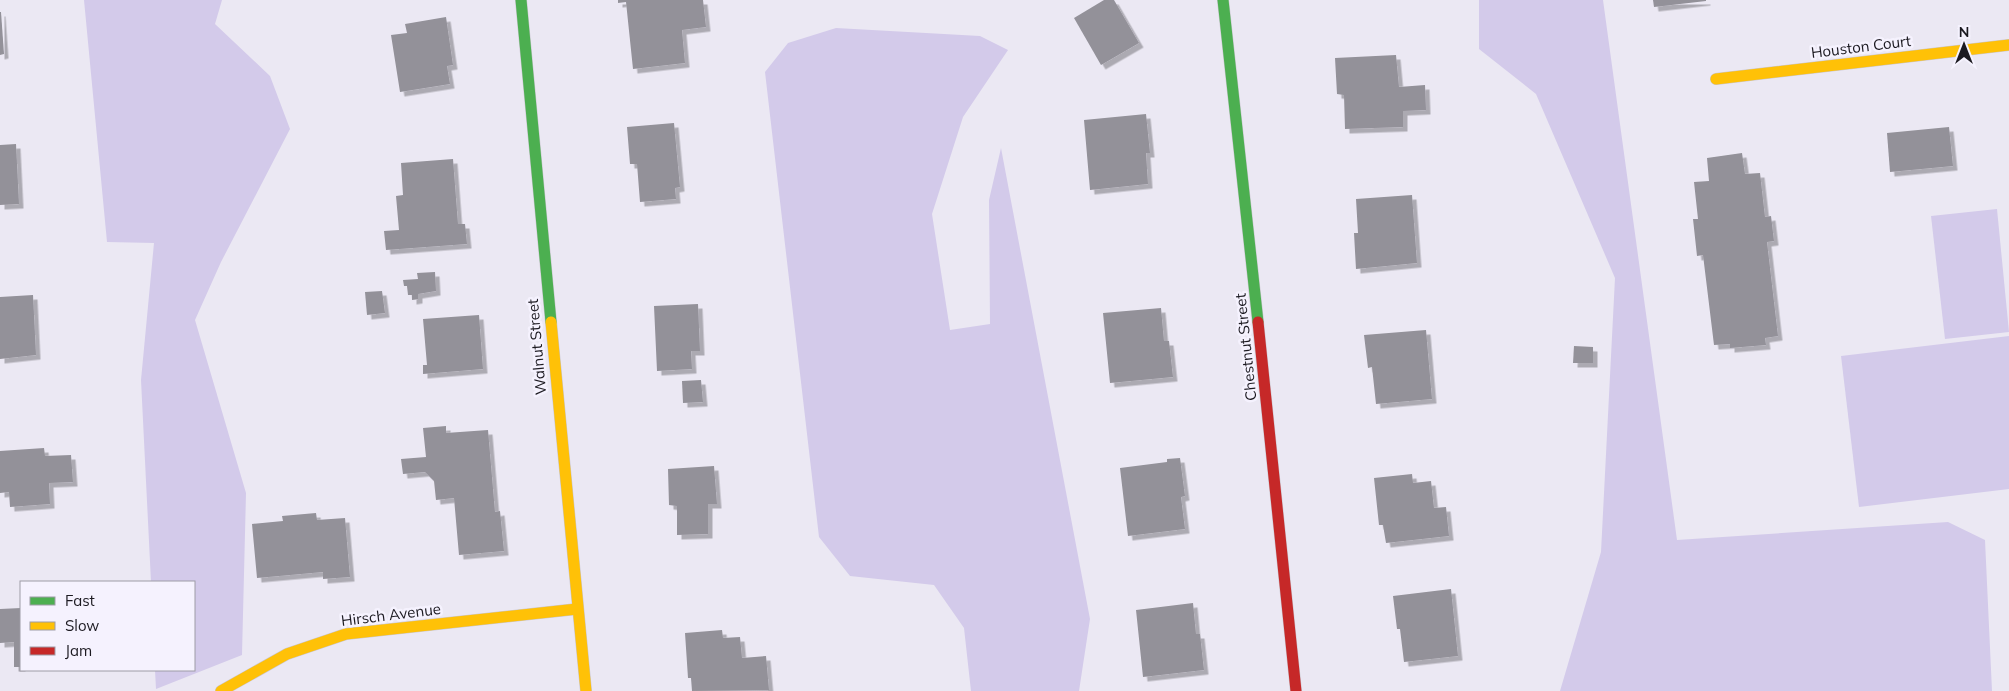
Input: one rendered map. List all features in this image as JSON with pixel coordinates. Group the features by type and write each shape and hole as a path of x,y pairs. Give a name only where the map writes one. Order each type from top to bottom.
{"street":[{"name":"Walnut Street","path":"521,0 586,691"},
{"name":"Chestnut Street","path":"1223,0 1234,89 1296,691"},
{"name":"Houston Court","path":"1716,79 2009,45"},
{"name":"Hirsch Avenue","path":"222,691 287,654 346,634 577,609"}],"shaded area":[{"path":"84,0 222,0 215,24 270,76 290,129 221,262 195,320 246,493 242,655 156,689 155,671 195,671 195,581 151,581 141,380 154,243 107,242"},
{"path":"1479,0 1603,0 1677,540 1948,522 1985,540 1992,691 1560,691 1601,552 1615,278 1536,94 1479,49"},
{"path":"836,28 980,36 1008,50 963,117 932,214 950,330 990,324 989,200 1001,148 1090,619 1079,691 971,691 964,628 934,585 850,576 819,537 765,72 788,43"},
{"path":"1997,209 2009,332 1945,339 1931,216"},
{"path":"2009,336 2009,489 1859,507 1841,356"}],"building":[{"path":"618,0 703,0 706,27 682,30 685,63 633,69 626,2 618,3"},
{"path":"1104,0 1114,0 1139,43 1101,65 1074,18"},
{"path":"1653,0 1706,0 1706,1 1654,7"},
{"path":"0,12 4,54 0,55"},
{"path":"446,17 453,65 447,66 450,84 400,92 391,35 407,33 405,24"},
{"path":"1396,55 1399,87 1425,85 1426,110 1403,111 1403,127 1345,129 1344,95 1337,94 1335,58"},
{"path":"1146,114 1150,153 1146,153 1148,184 1090,190 1084,120"},
{"path":"674,123 680,187 675,188 676,199 640,202 637,164 630,164 627,127"},
{"path":"1949,127 1953,166 1890,172 1887,133"},
{"path":"16,144 19,204 0,205 0,145"},
{"path":"1742,153 1745,174 1760,173 1765,217 1771,216 1774,241 1767,242 1778,336 1765,338 1766,345 1730,348 1730,344 1714,345 1703,255 1697,256 1693,219 1698,219 1694,182 1709,181 1707,158"},
{"path":"453,159 458,224 465,224 467,244 386,250 384,231 399,230 396,196 403,195 401,163"},
{"path":"1412,195 1417,263 1356,269 1354,233 1358,233 1356,199"},
{"path":"435,272 436,291 418,294 418,299 412,300 412,295 408,295 407,286 404,286 403,280 418,279 417,273"},
{"path":"382,291 385,313 367,315 365,292"},
{"path":"33,295 36,355 0,359 0,297"},
{"path":"698,304 700,351 691,351 692,369 657,371 654,306"},
{"path":"1161,308 1164,341 1169,341 1173,377 1110,383 1103,313"},
{"path":"479,315 483,369 423,374 423,365 427,365 423,319"},
{"path":"1426,330 1432,399 1376,404 1372,367 1368,368 1364,335"},
{"path":"1574,346 1593,347 1593,363 1573,363"},
{"path":"701,380 703,402 683,403 682,381"},
{"path":"446,426 446,433 488,430 495,512 500,511 504,551 459,555 454,498 436,500 434,481 425,472 403,474 401,459 426,457 423,428"},
{"path":"44,448 45,456 71,455 73,482 49,483 50,504 10,507 9,492 0,493 0,451"},
{"path":"1180,458 1185,496 1181,497 1185,529 1128,536 1120,468 1167,462 1167,459"},
{"path":"714,466 717,504 708,504 708,534 677,535 677,506 669,505 668,469"},
{"path":"1412,474 1413,483 1431,481 1434,508 1446,507 1449,536 1386,543 1383,525 1379,525 1374,478"},
{"path":"316,513 317,520 345,518 350,577 323,579 323,572 257,578 252,524 283,521 282,516"},
{"path":"1451,589 1458,656 1404,662 1393,596"},
{"path":"1193,603 1196,634 1200,634 1204,670 1143,677 1136,610"},
{"path":"20,608 20,667 14,667 14,642 0,643 0,609"},
{"path":"722,630 723,638 740,637 742,658 766,656 769,690 692,691 691,678 688,678 685,633"}],"traffic: fast":[{"path":"521,0 551,322"},
{"path":"1223,0 1258,322"}],"traffic: slow":[{"path":"1716,79 2009,45"},
{"path":"551,322 586,691"},
{"path":"221,691 287,654 346,634 577,609"}],"traffic: jam":[{"path":"1258,322 1296,691"}]}
